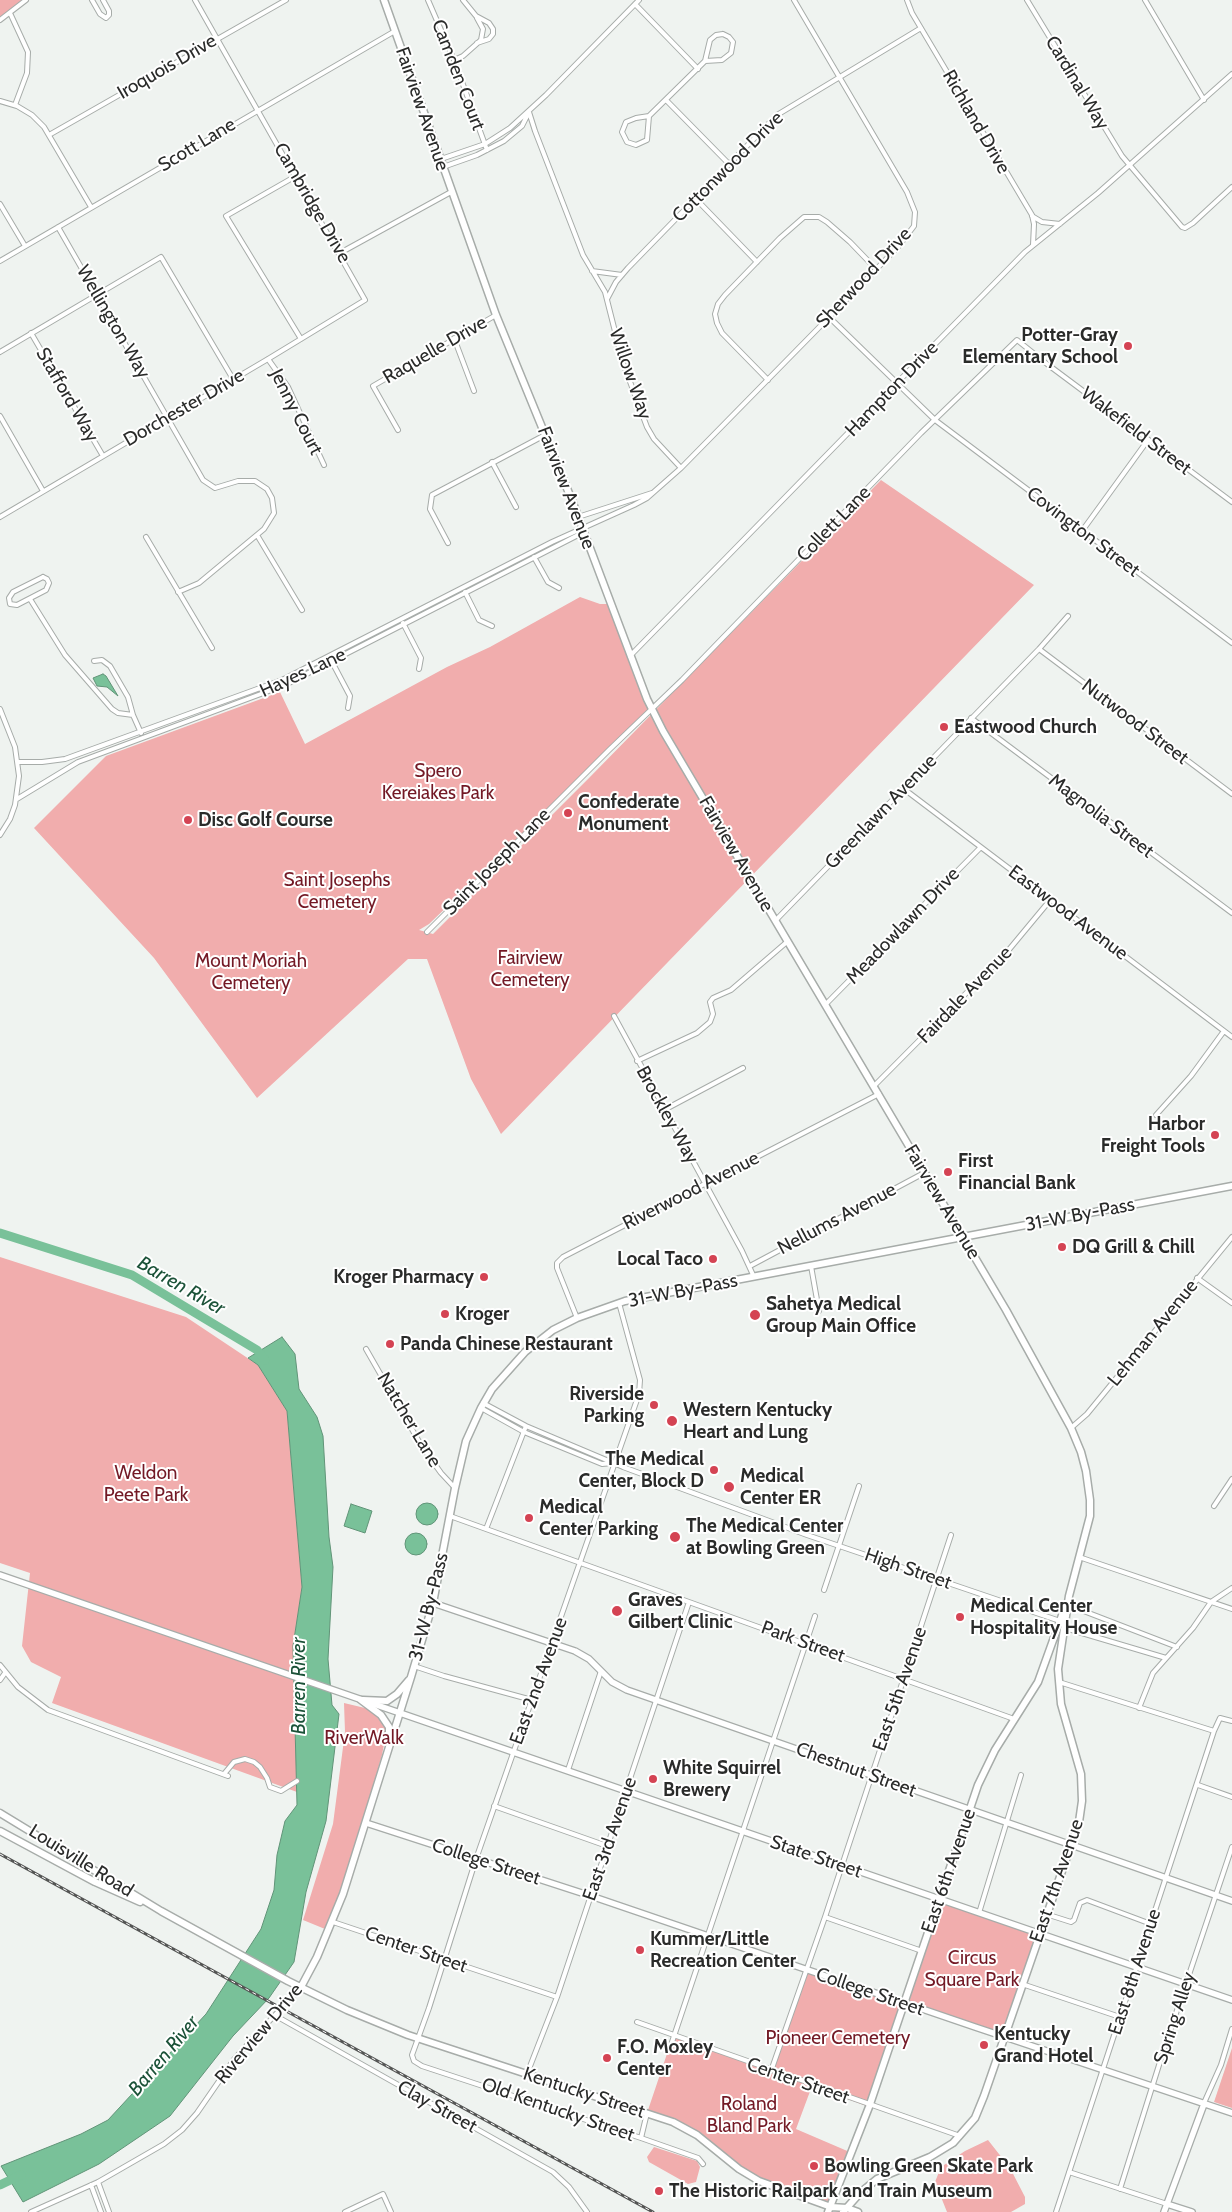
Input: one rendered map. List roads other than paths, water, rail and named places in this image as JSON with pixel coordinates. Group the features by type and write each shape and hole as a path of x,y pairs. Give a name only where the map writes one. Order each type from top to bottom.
{"main road":[{"name":"Fairview Avenue","path":"384,0 496,315 546,436 652,709 775,921 1017,1329 1071,1428 1085,1463 1090,1500 1089,1521 1069,1596 1059,1655 1058,1681"},
{"name":"31-W By-Pass","path":"400,1712 433,1603 466,1441 482,1405 502,1375 525,1352 553,1330 576,1318 619,1303 1232,1186"},
{"name":"East 6th Avenue","path":"830,2210 870,2106 969,1810 987,1765 1041,1676 1069,1596"},
{"path":"359,1699 387,1701 397,1694 411,1677"},
{"name":"East 7th Avenue","path":"845,2210 860,2193 877,2179 941,2152 960,2136 970,2124 979,2108 1080,1817 1081,1784 1077,1756 1063,1712 1058,1681"},
{"path":"359,1699 386,1721 389,1728 387,1752"},
{"name":"Riverview Drive","path":"301,1987 333,1922 400,1712"},
{"name":"Louisville Road","path":"0,1813 161,1911 301,1987"},
{"name":"Louisville Road","path":"0,1831 95,1882 161,1911"},
{"name":"Kentucky Street","path":"301,1987 358,2016 418,2039 673,2122 693,2133 756,2180 830,2210 858,2212"},
{"path":"830,2210 836,2212"}],"street":[{"path":"0,20 26,0"},
{"path":"92,0 100,14 106,18 110,14 103,0"},
{"name":"Cambridge Drive","path":"196,0 365,297"},
{"name":"Iroquois Drive","path":"49,135 286,0"},
{"name":"Camden Court","path":"428,0 454,60 487,150"},
{"name":"Camden Court","path":"463,0 476,16 490,24 493,30 489,39 477,44"},
{"path":"441,159 485,144 506,131 530,112 639,0"},
{"name":"Sherwood Drive","path":"583,530 628,508 654,492 681,468 908,236 914,226 915,212 906,192 794,0"},
{"name":"Cardinal Way","path":"1027,0 1129,165 1184,228 1193,223 1232,187"},
{"path":"1145,0 1204,100"},
{"name":"Richland Drive","path":"906,1 1032,215 1034,224 1033,245"},
{"path":"635,4 698,68"},
{"path":"10,14 28,52 27,73 15,105"},
{"path":"454,60 463,56 477,44 483,31 476,16"},
{"name":"Cottonwood Drive","path":"607,299 622,275 777,116 921,28"},
{"name":"Scott Lane","path":"0,261 395,31"},
{"path":"649,116 646,140 636,145 627,142 622,132 626,122 649,116 666,100 705,61 711,38 720,34 729,37 733,45 728,56 722,60 705,61"},
{"name":"Hampton Drive","path":"630,656 1033,245 1129,165 1232,74"},
{"path":"666,100 729,164"},
{"path":"0,101 15,105 36,119 49,135 91,208"},
{"path":"443,166 487,150 513,135 522,126 530,112"},
{"name":"Willow Way","path":"530,112 535,131 583,255 605,292 623,363 648,427 654,439 681,468"},
{"path":"296,176 226,216 301,340"},
{"path":"340,253 451,192"},
{"path":"695,198 758,262"},
{"path":"0,204 25,246"},
{"path":"1032,215 1042,222 1060,224"},
{"path":"768,380 722,333 715,318 718,304 758,262 800,220 813,216 827,222 876,269"},
{"name":"Wellington Way","path":"58,227 198,473 209,486 219,488 234,482 247,480 258,483 267,489 273,502 274,513 268,525 257,535"},
{"path":"0,352 161,257 233,379"},
{"path":"592,272 622,275"},
{"name":"Dorchester Drive","path":"0,517 167,417 301,340 362,303 365,297"},
{"name":"Raquelle Drive","path":"398,430 373,386 496,315"},
{"name":"Covington Street","path":"829,316 935,420 1232,643"},
{"name":"Stafford Way","path":"31,333 103,456"},
{"path":"454,338 474,391"},
{"name":"Collett Lane","path":"652,709 935,420 1017,340"},
{"name":"Wakefield Street","path":"1017,340 1232,502"},
{"name":"Jenny Court","path":"268,359 288,387 324,465"},
{"path":"0,416 43,491"},
{"path":"448,543 430,509 432,495 492,462 546,436"},
{"path":"1082,530 1148,440"},
{"path":"492,462 516,507"},
{"name":"Sherwood Drive","path":"578,517 654,492"},
{"name":"Hayes Lane","path":"18,762 42,762 65,759 282,680 462,588 583,530"},
{"path":"178,592 199,583 257,535 302,610"},
{"path":"146,537 212,648"},
{"path":"533,555 548,582 559,588"},
{"name":"Hayes Lane","path":"17,799 72,764 279,687 465,593 533,555"},
{"path":"40,578 47,579 49,583 47,589 30,600 16,606 11,604 9,600 14,592 22,586 40,578"},
{"path":"462,588 479,620 492,626"},
{"path":"30,600 61,651 107,704 116,712 133,715"},
{"name":"Greenlawn Avenue","path":"775,921 1039,649 1068,616"},
{"path":"400,619 421,658 418,669"},
{"name":"Nutwood Street","path":"1039,649 1232,794"},
{"path":"328,656 350,696 348,708"},
{"path":"94,661 102,660 110,666 128,697 133,715 143,737"},
{"path":"0,709 11,734 18,762 19,776 17,799 10,819 0,835"},
{"name":"Saint Joseph Lane","path":"427,932 652,709"},
{"name":"Magnolia Street","path":"971,718 1232,913"},
{"name":"Eastwood Avenue","path":"904,789 1232,1037"},
{"name":"Meadowlawn Drive","path":"825,1005 980,848"},
{"name":"Fairdale Avenue","path":"874,1086 1007,952 1050,899"},
{"path":"637,1061 697,1033 710,1022 713,1014 710,1002 713,998 731,990 788,941"},
{"name":"Brockley Way","path":"614,1016 754,1276"},
{"path":"1156,1116 1191,1076 1224,1031"},
{"path":"664,1110 743,1068"},
{"name":"Riverwood Avenue","path":"576,1318 557,1270 557,1263 560,1260 878,1094"},
{"name":"Nellums Avenue","path":"750,1266 925,1173"},
{"name":"Lehman Avenue","path":"1071,1428 1087,1414 1232,1236"},
{"path":"811,1266 819,1310"},
{"path":"1198,1278 1232,1303"},
{"name":"East 2nd Avenue","path":"412,2057 494,1806 639,1394 640,1384 619,1303"},
{"name":"Natcher Lane","path":"366,1350 421,1446 455,1488"},
{"path":"482,1405 526,1426 615,1463"},
{"path":"482,1405 524,1432 602,1464 615,1463"},
{"path":"486,1529 526,1426"},
{"name":"High Street","path":"615,1463 838,1545 1060,1621"},
{"path":"1214,1506 1232,1479"},
{"path":"824,1590 859,1486"},
{"name":"Park Street","path":"450,1516 1014,1719"},
{"name":"East 5th Avenue","path":"771,2071 825,1917 951,1535"},
{"path":"1079,1557 1232,1609"},
{"name":"State Street","path":"0,1575 1232,2000"},
{"path":"1139,1708 1151,1675 1193,1628 1211,1602 1232,1588"},
{"name":"East 3rd Avenue","path":"527,2074 557,1997 689,1602"},
{"name":"Chestnut Street","path":"433,1603 552,1643 586,1657 619,1686 656,1700 1232,1901"},
{"path":"1068,1605 1177,1647"},
{"path":"670,2048 706,1935 815,1616"},
{"path":"1065,1628 1166,1658"},
{"path":"0,1665 23,1692 48,1710 226,1775 234,1762 245,1759 254,1762 260,1767 270,1787 281,1791 297,1781"},
{"path":"414,1666 532,1700"},
{"path":"568,1770 601,1671"},
{"path":"0,1680 5,1673"},
{"path":"1058,1681 1214,1731 1220,1718 1232,1721"},
{"name":"East 8th Avenue","path":"1056,2212 1198,1785 1214,1731"},
{"path":"979,1913 1008,1823 1021,1775"},
{"path":"1198,1785 1232,1797"},
{"path":"494,1806 607,1846"},
{"name":"College Street","path":"366,1823 590,1896 904,2004 1232,2113"},
{"name":"Spring Alley","path":"1120,2189 1232,1847"},
{"path":"1046,1914 1071,1922 1074,1920 1080,1903 1083,1900 1151,1924"},
{"path":"825,1917 922,1951"},
{"name":"Center Street","path":"333,1922 557,1997"},
{"path":"1022,1984 1120,2017"},
{"name":"Riverview Drive","path":"31,2212 98,2182 157,2148 182,2130 197,2113 235,2058 301,1987"},
{"name":"Clay Street","path":"276,2016 553,2172 569,2187 587,2212"},
{"name":"Center Street","path":"637,2022 870,2106 960,2136"},
{"path":"1164,2212 1204,2104 1221,2065 1232,2029"},
{"name":"Old Kentucky Street","path":"412,2057 417,2063 426,2067 641,2138 698,2158 703,2164"},
{"path":"641,2138 647,2113"},
{"path":"1069,2172 1192,2212"},
{"path":"98,2182 109,2212"},
{"path":"91,2185 101,2212"},
{"path":"345,2212 383,2194 391,2212"}],"water":[{"path":"103,674 118,696 107,687 97,686 93,678"},
{"path":"282,1337 295,1354 299,1389 317,1417 323,1436 329,1537 333,1567 328,1659 332,1705 339,1714 326,1821 306,1892 294,1962 269,1998 233,2036 170,2116 99,2164 23,2202 1,2166 81,2134 108,2120 206,2014 261,1929 274,1890 277,1855 285,1821 297,1805 293,1646 302,1587 287,1411 258,1365 248,1358"},
{"path":"427,1503 435,1506 438,1514 435,1522 427,1525 419,1522 416,1514 419,1506"},
{"path":"351,1504 372,1511 365,1533 344,1526"},
{"path":"416,1533 424,1536 427,1544 424,1552 416,1555 408,1552 405,1544 408,1536"}],"waterway":[{"name":"Barren River","path":"0,1233 132,1275 257,1350 265,1360"},
{"name":"Barren River","path":"0,2185 21,2175"}],"railway":[{"path":"0,1854 653,2212"}],"place":[{"name":"Potter-Gray Elementary School","path":"1128,346"},
{"name":"Eastwood Church","path":"944,727"},
{"name":"Confederate Monument","path":"568,813"},
{"name":"Disc Golf Course","path":"188,820"},
{"name":"Harbor Freight Tools","path":"1215,1135"},
{"name":"First Financial Bank","path":"948,1172"},
{"name":"DQ Grill & Chill","path":"1062,1247"},
{"name":"Local Taco","path":"713,1259"},
{"name":"Kroger Pharmacy","path":"484,1277"},
{"name":"Kroger","path":"445,1314"},
{"name":"Sahetya Medical Group Main Office","path":"755,1315"},
{"name":"Panda Chinese Restaurant","path":"390,1344"},
{"name":"Riverside Parking","path":"654,1405"},
{"name":"Western Kentucky Heart and Lung","path":"672,1421"},
{"name":"The Medical Center, Block D","path":"714,1470"},
{"name":"Medical Center ER","path":"729,1487"},
{"name":"Medical Center Parking","path":"529,1518"},
{"name":"The Medical Center at Bowling Green","path":"675,1537"},
{"name":"Graves Gilbert Clinic","path":"617,1611"},
{"name":"Medical Center Hospitality House","path":"960,1617"},
{"name":"White Squirrel Brewery","path":"653,1779"},
{"name":"Kummer/Little Recreation Center","path":"640,1950"},
{"name":"Kentucky Grand Hotel","path":"984,2045"},
{"name":"F.O. Moxley Center","path":"607,2058"},
{"name":"Bowling Green Skate Park","path":"814,2166"},
{"name":"The Historic Railpark and Train Museum","path":"659,2191"}],"park label":[{"name":"Spero Kereiakes Park","path":"438,782"},
{"name":"Saint Josephs Cemetery","path":"337,891"},
{"name":"Fairview Cemetery","path":"530,969"},
{"name":"Mount Moriah Cemetery","path":"251,972"},
{"name":"Weldon Peete Park","path":"146,1484"},
{"name":"RiverWalk","path":"364,1738"},
{"name":"Circus Square Park","path":"972,1969"},
{"name":"Pioneer Cemetery","path":"838,2038"},
{"name":"Roland Bland Park","path":"749,2115"}]}
